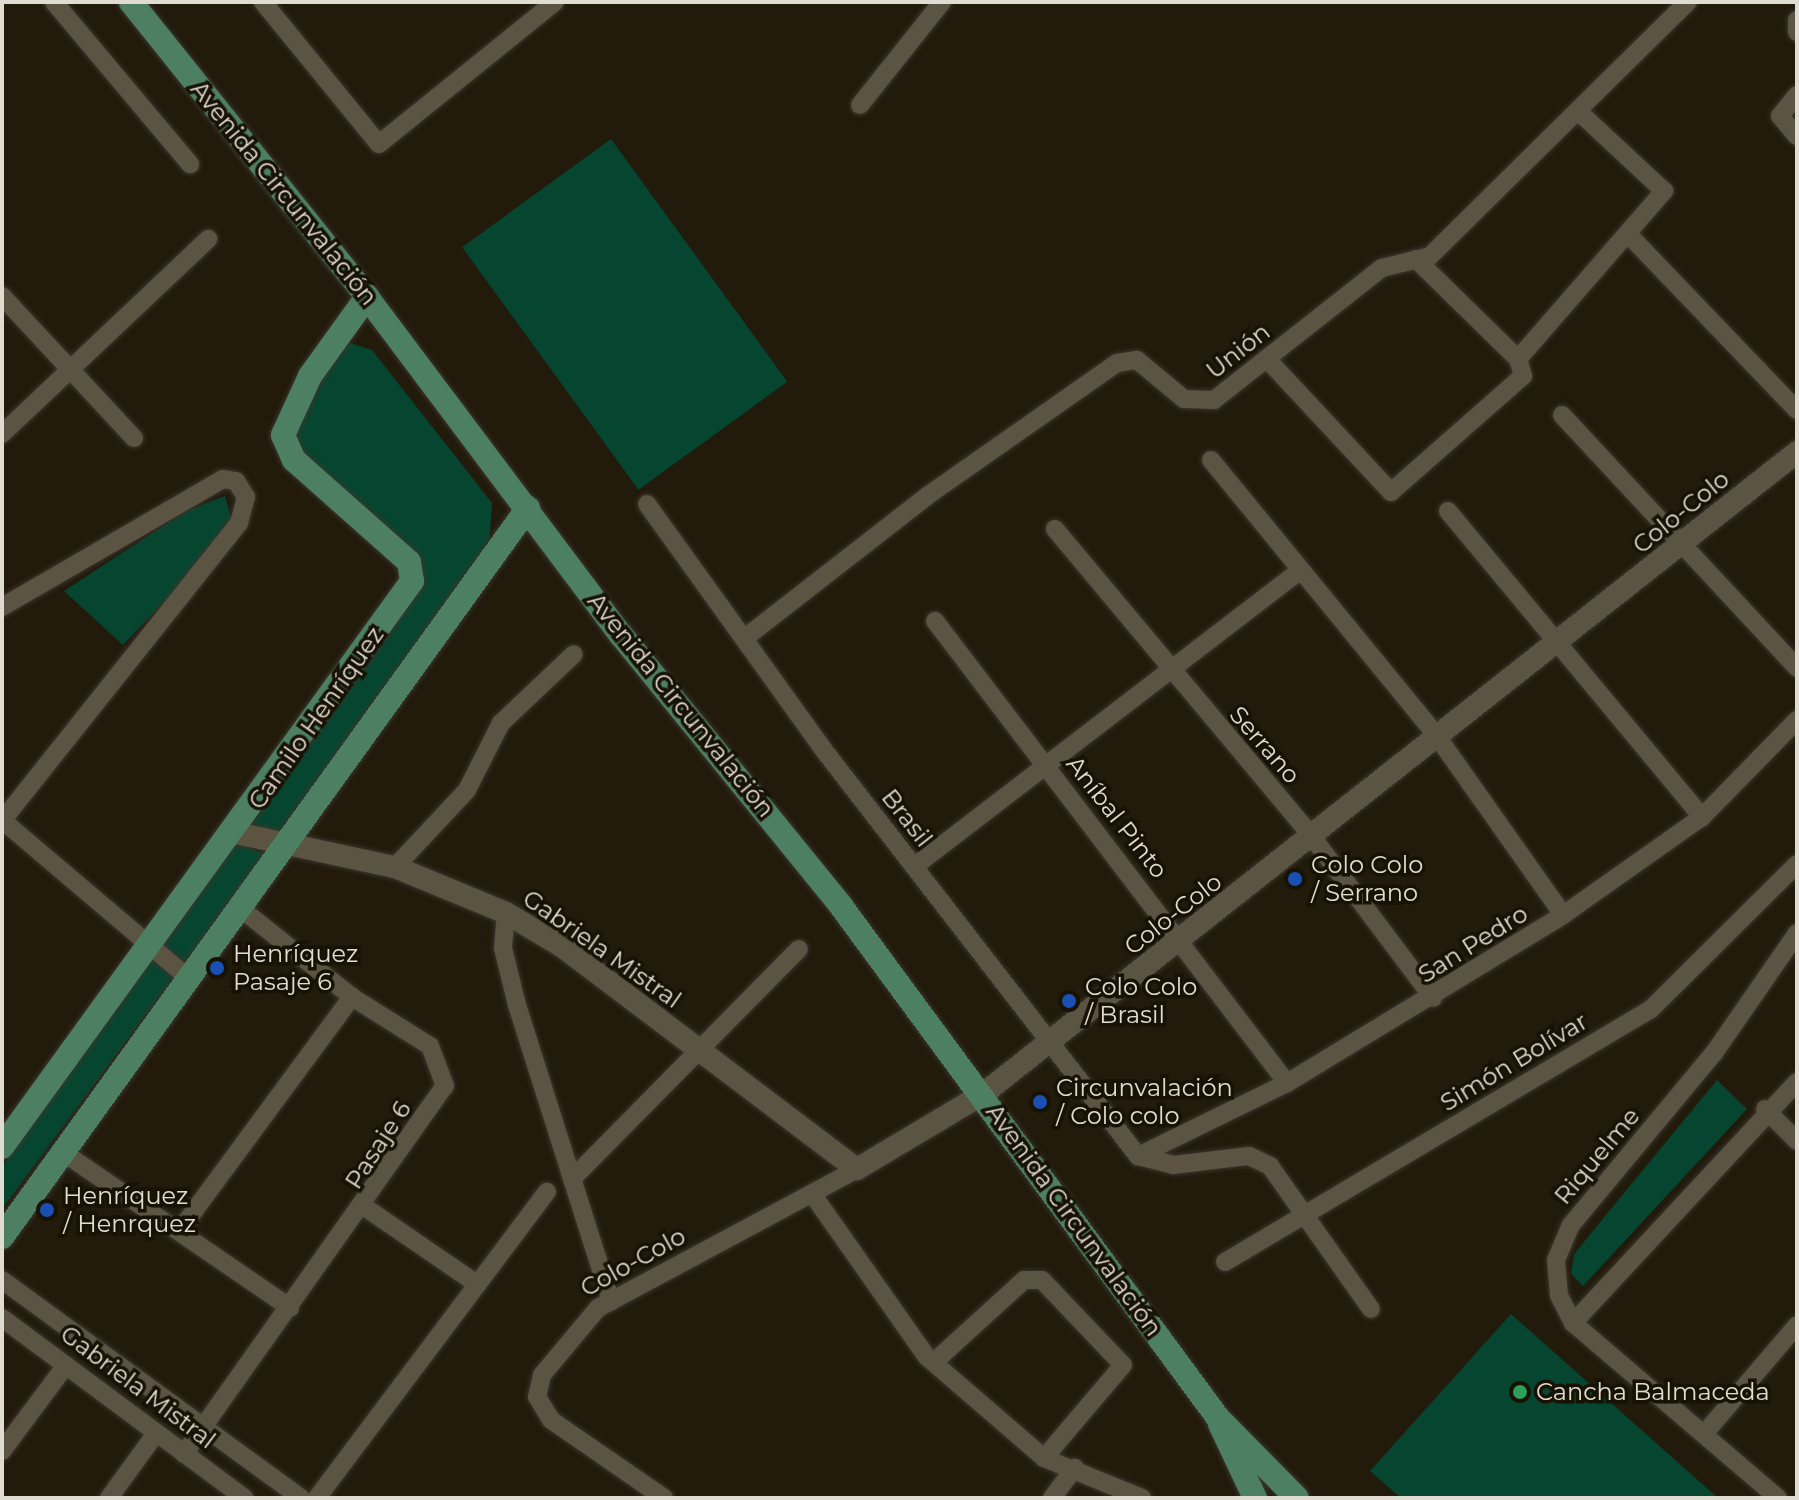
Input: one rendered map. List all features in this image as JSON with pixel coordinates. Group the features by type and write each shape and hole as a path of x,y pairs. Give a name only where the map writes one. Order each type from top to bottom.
{"main road":[{"name":"Avenida Circunvalación","path":"131,2 367,297 983,1094 1218,1418 1297,1498"},
{"name":"Camilo Henríquez","path":"2,1147 148,946 236,833 412,581 409,562 294,460 283,435 310,376 367,297"},
{"name":"Camilo Henríquez","path":"2,1237 528,508"},
{"name":"Avenida Circunvalación","path":"1218,1418 1255,1498"}],"street":[{"path":"54,2 190,164"},
{"path":"263,2 379,144 555,2"},
{"name":"Unión","path":"746,637 927,496 1117,363 1137,360 1184,399 1214,400 1382,268 1430,256 1688,2"},
{"path":"860,105 934,5"},
{"path":"1797,95 1780,116 1797,136"},
{"path":"1267,359 1391,492 1520,368 1664,191 1578,111"},
{"path":"1628,234 1797,410"},
{"path":"2,434 70,373 208,239"},
{"path":"1416,259 1520,368"},
{"path":"2,296 70,373 134,438"},
{"path":"1562,415 1685,541 1797,668"},
{"name":"Colo-Colo","path":"664,1498 541,1408 542,1375 589,1314 813,1195 983,1094 1561,645 1797,452"},
{"path":"1211,460 1439,739 1563,915"},
{"path":"2,607 197,493 236,481 246,497 239,523 2,820 188,978"},
{"name":"Brasil","path":"647,504 915,866 1138,1156"},
{"path":"1448,511 1702,817"},
{"name":"Serrano","path":"1055,529 1313,838 1433,998"},
{"path":"915,866 1168,668 1301,570"},
{"name":"Aníbal Pinto","path":"935,621 1182,939 1287,1083"},
{"path":"395,867 467,790 501,723 574,654"},
{"name":"San Pedro","path":"1138,1156 1287,1083 1433,998 1563,915 1702,817 1797,720"},
{"name":"Gabriela Mistral","path":"236,833 280,848 395,867 506,913 703,1051 857,1169"},
{"name":"Simón Bolívar","path":"1225,1262 1650,1010 1797,864"},
{"name":"Pasaje 6","path":"184,1454 366,1208 445,1086 430,1046 352,997 240,908"},
{"path":"506,913 509,977 611,1301"},
{"name":"Riquelme","path":"1778,1498 1573,1323 1559,1295 1556,1260 1571,1225 1714,1053 1797,933"},
{"path":"572,1179 703,1051 799,949"},
{"path":"180,1230 352,997"},
{"path":"1573,1323 1765,1109 1797,1082"},
{"path":"1765,1109 1797,1141"},
{"path":"64,1153 290,1308"},
{"path":"1138,1156 1173,1165 1249,1156 1270,1166 1371,1309"},
{"path":"317,1498 547,1192"},
{"path":"813,1195 934,1362 1044,1458 1075,1468 1142,1498"},
{"path":"366,1208 477,1284"},
{"path":"934,1362 1034,1278 1123,1365 1044,1458"},
{"name":"Gabriela Mistral","path":"2,1280 205,1424 301,1498"},
{"name":"Gabriela Mistral","path":"2,1318 244,1498"},
{"path":"1704,1434 1797,1325"},
{"path":"2,1451 66,1365"},
{"path":"109,1498 156,1433"},
{"path":"1052,1498 1075,1468"}],"green space":[{"path":"611,139 787,382 638,490 462,247"},
{"path":"344,341 372,350 492,503 489,548 279,840 244,831 418,581 297,457 288,435"},
{"path":"225,496 234,529 123,645 64,591 186,511"},
{"path":"237,843 265,854 2,1209 2,1166"},
{"path":"1717,1080 1747,1109 1583,1286 1571,1274 1574,1254"},
{"name":"Cancha Balmaceda","path":"1511,1314 1718,1498 1401,1498 1370,1471"}],"place":[{"name":"Colo Colo / Serrano","path":"1295,879"},
{"name":"Henríquez Pasaje 6","path":"217,968"},
{"name":"Colo Colo / Brasil","path":"1069,1001"},
{"name":"Circunvalación / Colo colo","path":"1040,1102"},
{"name":"Henríquez / Henrquez","path":"47,1210"},
{"name":"Cancha Balmaceda","path":"1520,1392"}]}
